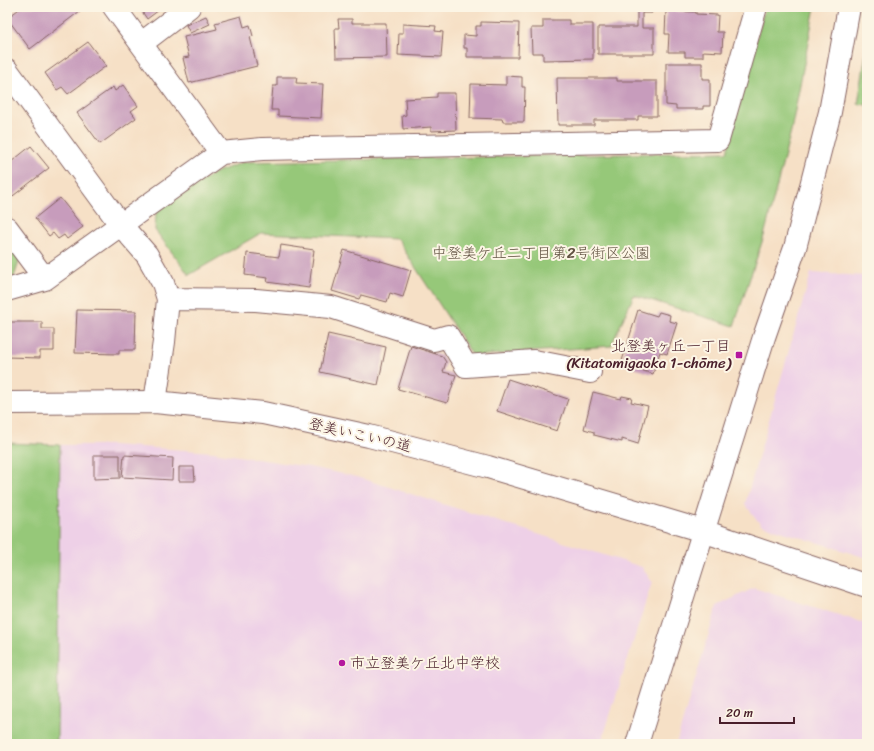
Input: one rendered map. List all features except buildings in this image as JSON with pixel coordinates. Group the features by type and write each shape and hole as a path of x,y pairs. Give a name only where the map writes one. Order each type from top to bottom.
{"street":[{"path":"114,7 142,43 221,153"},
{"path":"142,43 189,7"},
{"path":"7,290 45,279 221,153 262,149 718,140 756,7"},
{"path":"637,744 764,337 795,248 830,112 849,7"},
{"path":"7,70 120,224 147,255 155,267 168,299 164,342 155,402"},
{"path":"7,228 45,279"},
{"path":"168,299 256,300 331,307 434,340 448,336 466,366 534,361 590,372"},
{"name":"登美いこいの道","path":"7,402 155,402 263,413 369,436 488,467 703,531 867,586"}],"shaded area":[{"path":"811,273 867,276 867,558 761,525 745,504"},
{"name":"市立登美ケ丘北中学校","path":"60,445 111,445 213,452 309,467 357,477 642,567 652,582 601,744 57,744"},
{"path":"754,588 867,624 867,744 676,744 717,606"}],"green space":[{"name":"中登美ケ丘二丁目第2号街区公園","path":"765,7 815,7 791,131 764,236 734,326 634,295 611,346 473,356 397,239 261,233 189,275 155,230 156,212 214,173 244,162 727,152"},
{"path":"867,46 867,105 858,104"},
{"path":"7,242 20,259 14,277 7,278"},
{"path":"7,443 60,445 57,744 7,744"}],"place":[{"name":"北登美ヶ丘一丁目 (Kitatomigaoka 1-chōme)","path":"739,355"},
{"name":"市立登美ケ丘北中学校","path":"342,663"}]}
